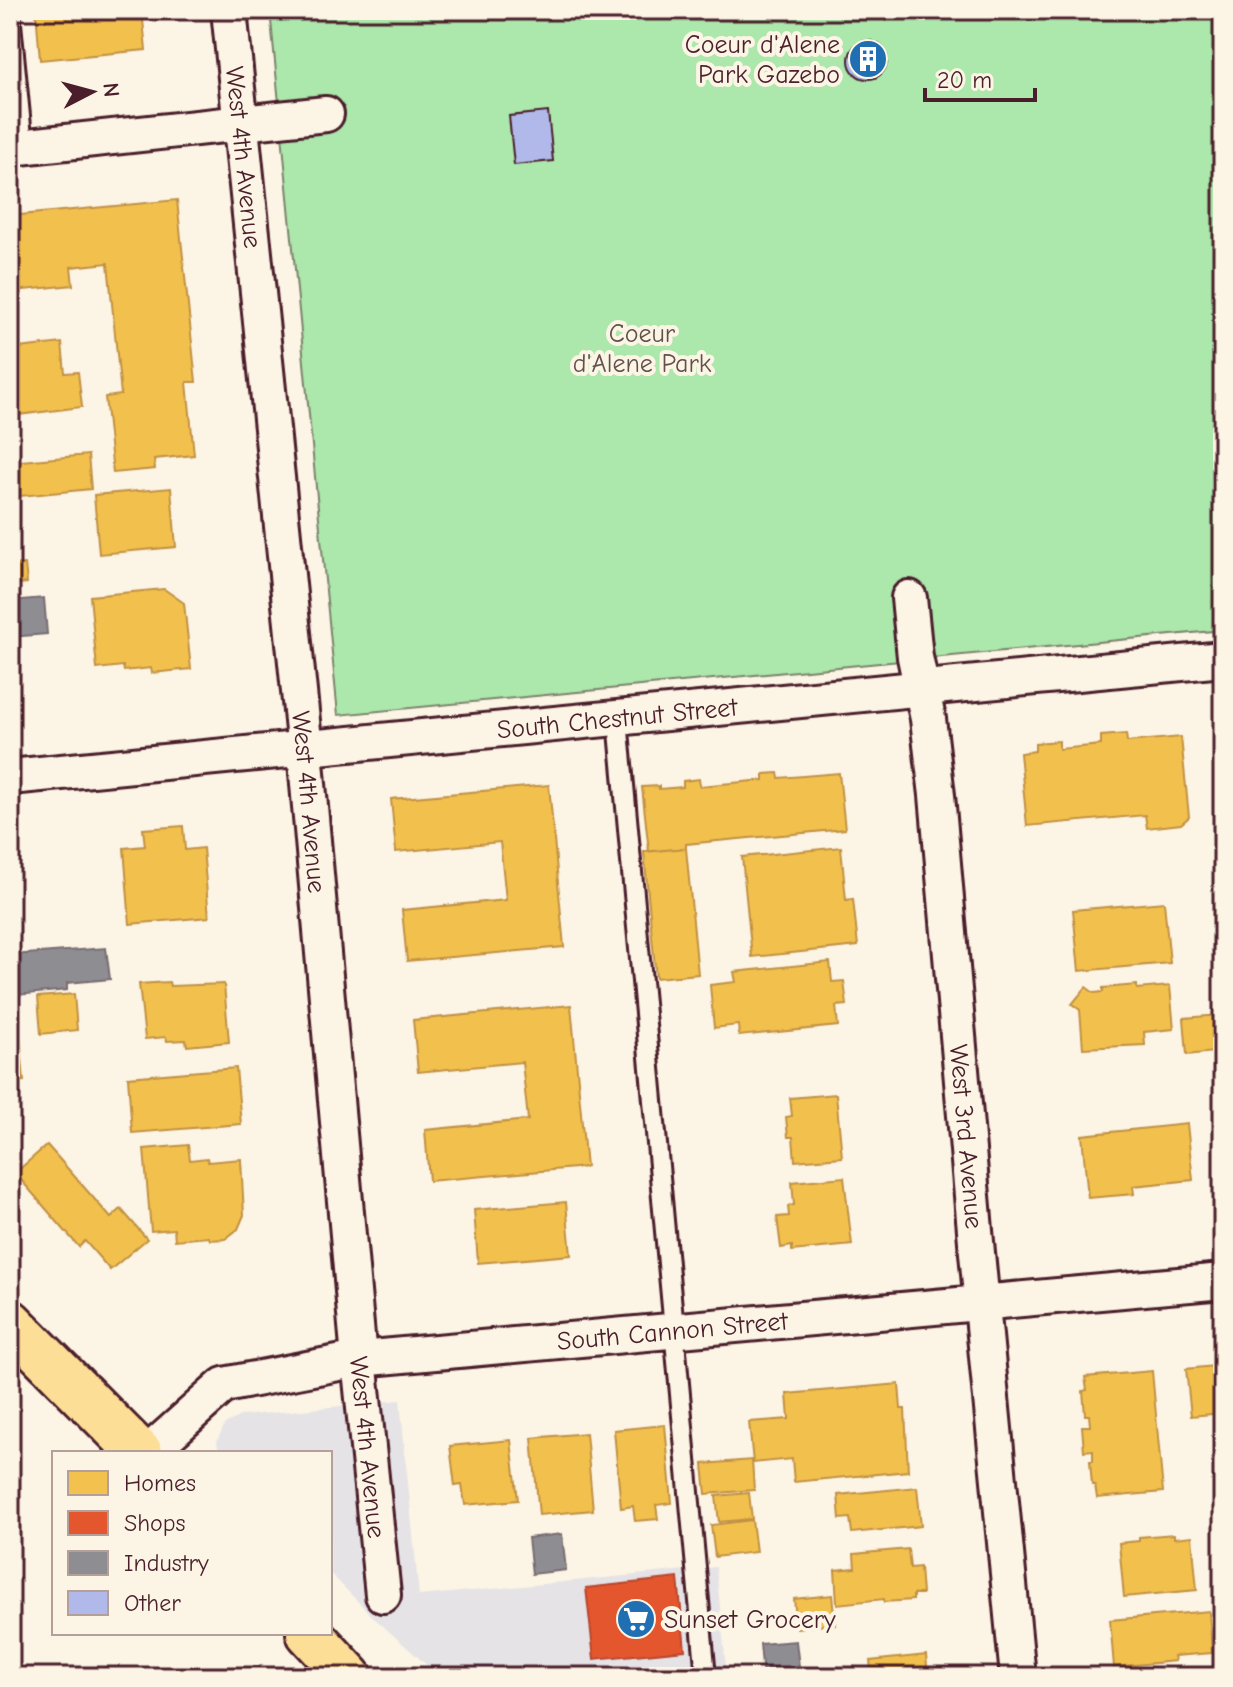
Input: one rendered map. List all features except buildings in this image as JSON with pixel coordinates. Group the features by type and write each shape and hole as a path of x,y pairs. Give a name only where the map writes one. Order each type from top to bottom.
{"main road":[{"path":"10,1322 138,1451"},
{"path":"311,1635 350,1677"}],"street":[{"name":"West 4th Avenue","path":"229,10 305,750 383,1595"},
{"path":"16,148 326,114"},
{"name":"West 3rd Avenue","path":"909,598 937,795 1018,1677"},
{"name":"South Chestnut Street","path":"10,777 1223,659"},
{"name":"South Cannon Street","path":"150,1451 224,1385 359,1359 1223,1281"}],"lane":[{"path":"10,13 16,148"},
{"path":"618,720 706,1677"}],"shaded area":[{"path":"400,1400 419,1596 716,1567 727,1677 440,1677 332,1575 332,1451 219,1451 217,1441 225,1424 240,1416"}],"green space":[{"name":"Coeur d'Alene Park","path":"270,10 1223,10 1223,630 338,715"}],"railway":[{"path":"10,1667 19,1677"}],"place":[{"name":"Coeur d'Alene Park Gazebo","path":"868,59"},
{"name":"Sunset Grocery","path":"636,1619"}]}
